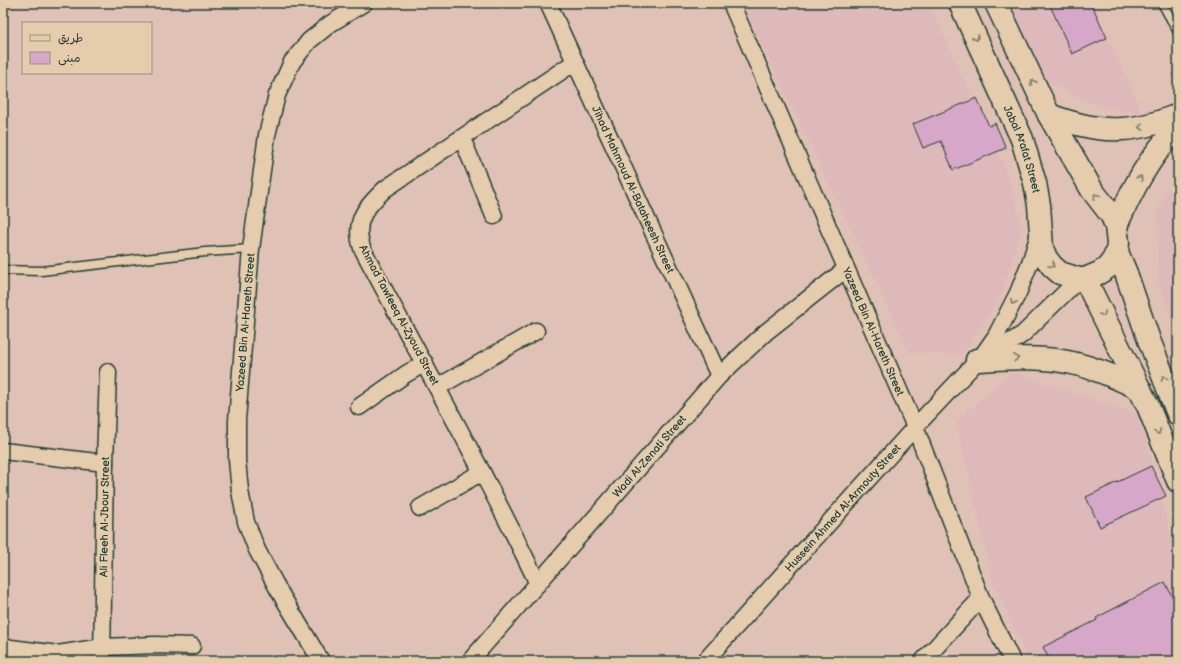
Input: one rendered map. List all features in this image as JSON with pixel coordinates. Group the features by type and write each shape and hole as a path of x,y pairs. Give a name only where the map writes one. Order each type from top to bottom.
{"main road":[{"name":"Jabal Arafat Street","path":"960,3 1022,139 1035,183 1042,226 1042,248 1046,258 1060,273 1082,279"},
{"path":"996,3 1049,115 1092,190 1112,216 1116,226 1118,234 1117,252 1113,260 1107,268 1099,274 1082,279 1140,389 1178,481"},
{"path":"1049,115 1070,123 1092,128 1114,130 1136,128 1158,123 1178,115"},
{"path":"1116,226 1131,192 1150,161 1178,127"},
{"path":"1117,252 1178,414"},
{"path":"980,358 1045,358 1104,372 1140,389"}],"street":[{"name":"Yazeed Bin Al-Hareth Street","path":"322,661 279,591 257,550 246,522 240,491 237,460 237,420 251,249 267,136 277,95 292,62 310,40 330,24 364,3"},
{"name":"Jihad Mahmoud Al-Bataheesh Street","path":"548,3 719,376"},
{"name":"Yazeed Bin Al-Hareth Street","path":"732,3 915,427 981,598 1012,661"},
{"name":"Ahmad Tawfeeq Al-Zyoud Street","path":"538,584 512,529 438,387 362,248 358,237 358,226 370,203 386,190 575,62"},
{"path":"462,138 494,216"},
{"name":"Hussein Ahmed Al-Armouty Street","path":"705,661 915,427 980,358 996,336 1018,293 1042,226"},
{"name":"Wadi Al-Zenati Street","path":"470,661 719,376 766,332 846,269"},
{"name":"Hussein Ahmed Al-Armouty Street","path":"980,358 1023,334 1082,279"},
{"path":"438,387 536,331"},
{"path":"359,407 406,374 425,363"},
{"name":"Ali Fleeh Al-Jbour Street","path":"102,654 108,372"},
{"path":"3,451 105,463"},
{"path":"420,508 482,472"},
{"path":"923,661 981,598"},
{"path":"3,647 58,654 102,654 155,645 192,646"}],"lane":[{"path":"1162,3 1178,32"},
{"path":"3,270 41,271 205,252 251,249"}],"shaded area":[{"path":"742,3 929,3 1006,170 1022,226 1002,294 961,355 910,352"},
{"path":"1006,3 1092,3 1143,114 1096,105 1038,78"},
{"path":"1178,172 1178,336 1158,281 1158,210"},
{"path":"1012,372 1139,415 1173,543 1178,556 1178,661 1029,661 993,581 956,421"}],"building":[{"path":"1049,3 1091,3 1107,38 1072,54"},
{"path":"977,98 989,126 995,123 1006,148 953,170 941,141 923,148 913,124"},
{"path":"1151,466 1166,496 1100,527 1086,497"},
{"path":"1165,582 1178,608 1178,661 1050,661 1043,647 1097,620 1096,618"}]}
